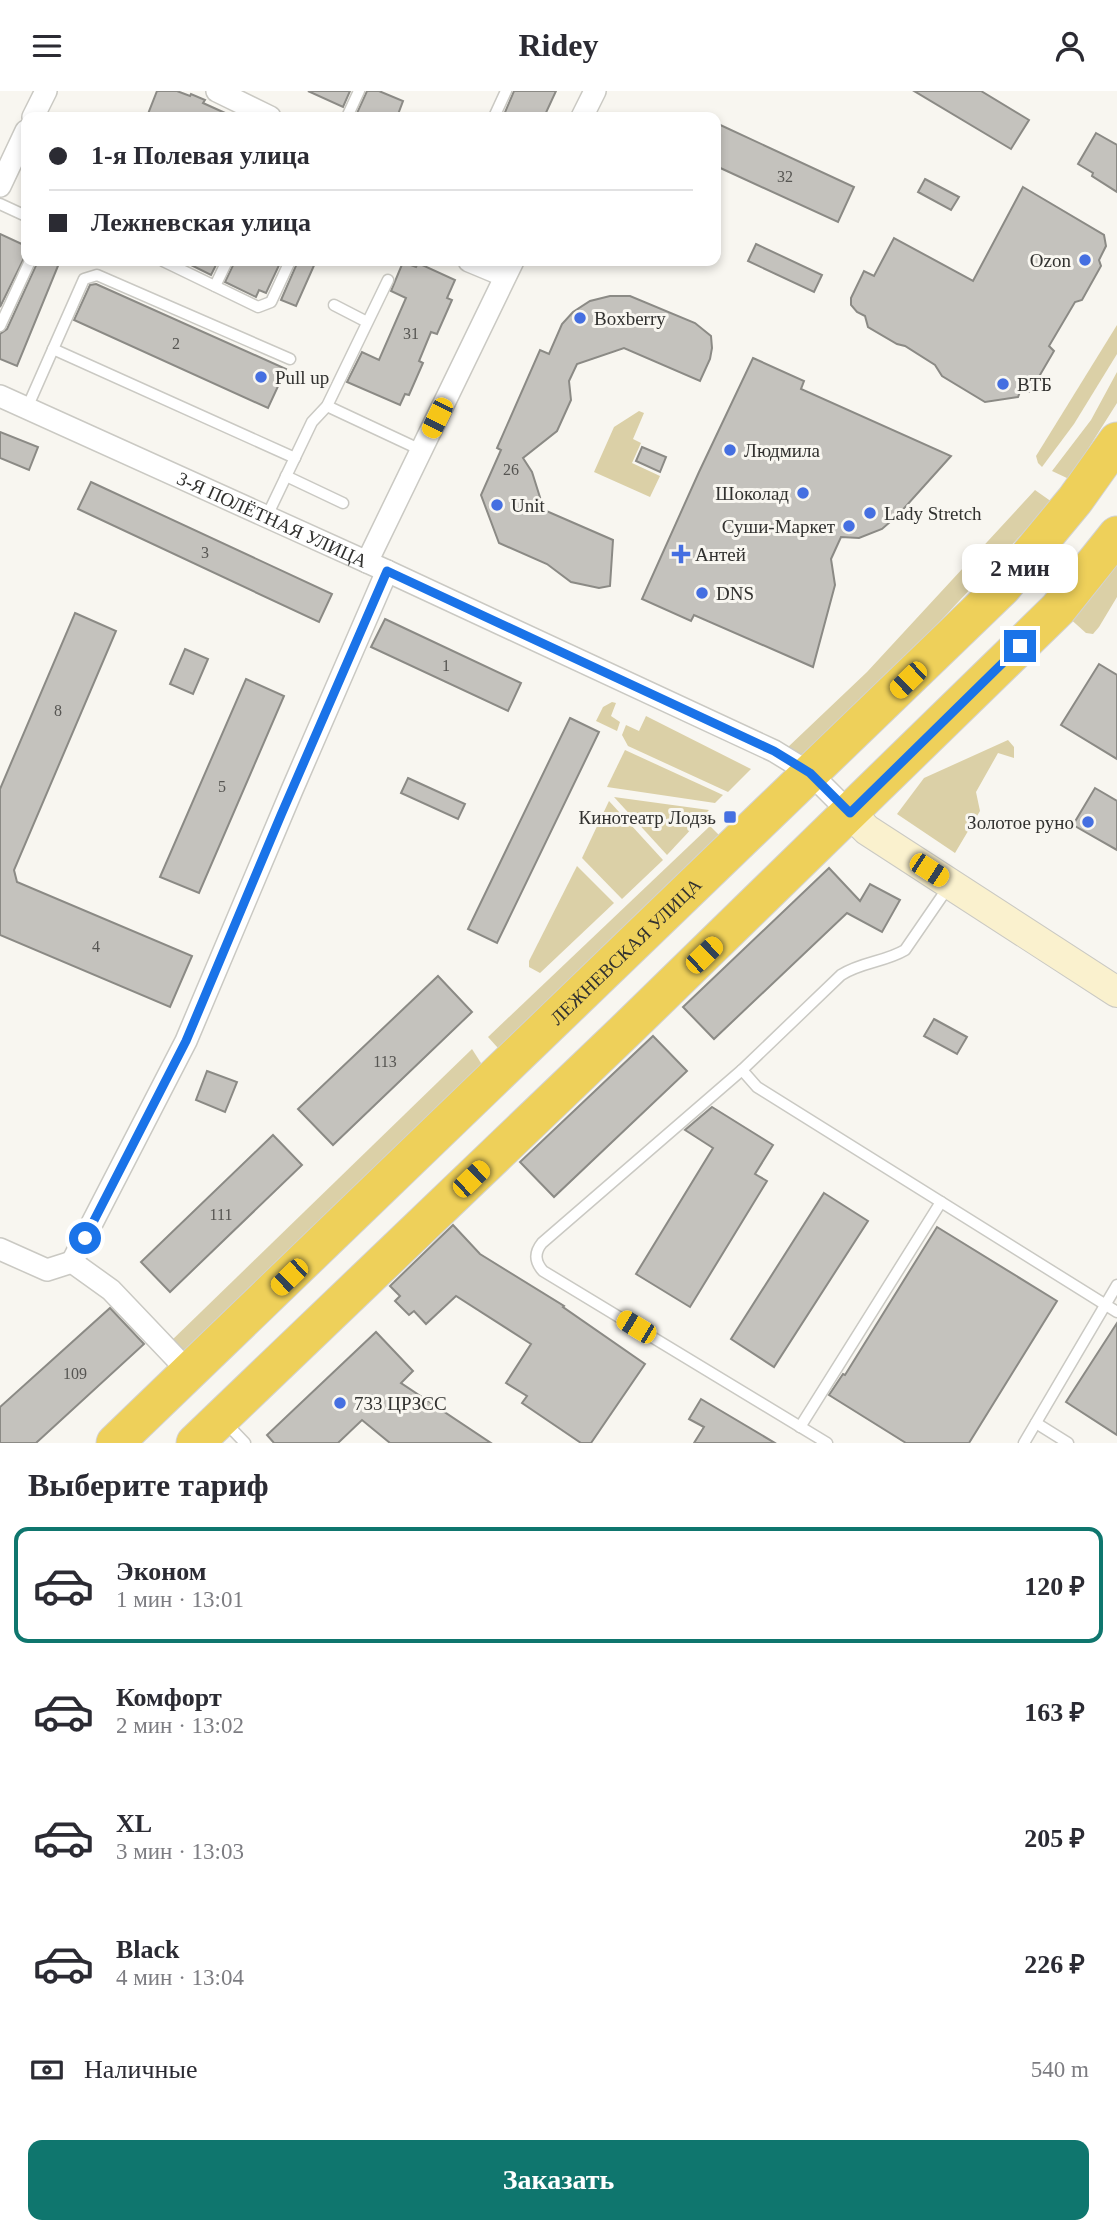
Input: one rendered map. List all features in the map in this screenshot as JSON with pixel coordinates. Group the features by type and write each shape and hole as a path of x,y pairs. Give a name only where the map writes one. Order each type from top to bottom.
{"highway":[{"name":"ЛЕЖНЕВСКАЯ УЛИЦА","path":"115,1443 1002,588 1075,500 1117,441"},
{"path":"220,1435 625,1031 1058,609 1117,535"}],"street":[{"path":"36,112 46,91"},
{"path":"217,91 260,112"},
{"path":"585,112 595,91"},
{"path":"0,186 21,142"},
{"path":"367,562 509,268"},
{"name":"3-Я ПОЛЁТНАЯ УЛИЦА","path":"0,396 387,571 774,751 810,773 850,813"},
{"path":"0,1249 47,1270 72,1262 186,1041 387,571"},
{"path":"850,813 867,830 1117,992"},
{"path":"72,1262 111,1290 190,1373"}],"lane":[{"path":"349,112 359,91"},
{"path":"496,112 506,91"},
{"path":"0,204 21,214"},
{"path":"0,326 28,266"},
{"path":"174,266 258,307 271,302 288,266"},
{"path":"215,286 225,266"},
{"path":"27,408 84,279 97,275 290,359"},
{"path":"267,516 312,422 327,406 388,280"},
{"path":"334,305 368,322"},
{"path":"53,349 295,458"},
{"path":"327,406 421,450"},
{"path":"286,476 343,503"},
{"path":"827,1443 543,1271 536,1260 536,1254 542,1243 741,1070 841,975 852,967 894,956 905,950 950,884"},
{"path":"741,1070 757,1087 1117,1312"},
{"path":"800,1427 942,1202"},
{"path":"1024,1443 1117,1285"},
{"path":"1036,1423 1068,1443"}],"shaded area":[{"path":"1117,325 1117,354 1074,424 1042,467 1036,456"},
{"path":"1117,372 1117,403 1069,479 1052,471 1091,420"},
{"path":"639,411 644,413 633,439 641,443 632,463 660,476 650,497 594,472 614,427"},
{"path":"1035,490 1052,502 899,665 805,756 787,748 867,672"},
{"path":"1117,553 1117,597 1093,634 1086,633 1067,616"},
{"path":"612,702 616,703 611,716 620,722 617,731 596,721 603,707"},
{"path":"646,716 751,769 728,792 628,746 622,735 626,725 639,731"},
{"path":"1008,740 1014,747 1014,758 998,753 976,792 980,811 955,853 897,814 924,778"},
{"path":"625,750 723,795 715,803 607,787"},
{"path":"614,797 709,810 667,855"},
{"path":"609,801 663,860 622,899 582,858"},
{"path":"710,826 722,838 505,1049 498,1048 488,1037"},
{"path":"577,866 614,903 540,973 529,967 529,961"},
{"path":"472,1049 481,1063 478,1072 180,1355 169,1343"}],"building":[{"path":"157,91 177,91 205,100 203,103 223,112 149,112"},
{"path":"308,91 350,91 343,107"},
{"path":"367,91 379,91 403,101 399,112 357,112"},
{"path":"514,91 556,91 546,112 505,112"},
{"path":"914,91 981,91 1029,120 1011,149"},
{"path":"721,125 854,187 838,222 721,168"},
{"path":"1096,133 1117,145 1117,192 1078,164"},
{"path":"925,179 959,197 951,210 918,192"},
{"path":"1023,187 1104,235 1106,246 1099,260 1101,266 1082,300 1075,302 1049,346 1054,351 1030,392 1020,392 1018,397 985,402 942,376 935,365 868,327 865,316 851,305 851,298 864,271 874,276 894,238 973,281"},
{"path":"0,234 21,244 21,264 0,307"},
{"path":"756,244 822,275 814,292 748,261"},
{"path":"36,266 58,266 17,366 0,359 0,334 7,329"},
{"path":"193,266 216,266 211,275"},
{"path":"233,266 279,266 266,293 259,290 256,297 225,282"},
{"path":"296,266 314,266 296,306 281,300"},
{"path":"401,266 425,266 455,280 447,298 452,300 437,334 431,332 419,361 423,363 409,395 405,394 400,405 347,382 362,352 379,360 406,298 391,291"},
{"path":"96,284 286,369 268,408 74,320 90,285"},
{"path":"610,296 630,296 695,323 711,336 712,348 700,381 624,348 577,364 569,381 571,400 557,431 523,458 532,472 544,510 613,540 610,586 599,588 571,582 547,564 499,543 481,495 501,450 497,448 540,350 549,354 562,324 573,312 590,301"},
{"name":"Шоколад","path":"753,358 804,381 801,389 951,456 882,529 859,538 841,537 831,559 835,585 813,667 694,615 691,621 642,599"},
{"path":"0,432 38,447 29,470 0,458"},
{"path":"642,447 666,457 660,472 636,461"},
{"path":"91,482 332,594 319,622 78,509"},
{"path":"75,613 116,631 14,870 17,882 192,956 170,1007 0,935 0,789"},
{"path":"385,619 521,683 508,711 371,647"},
{"path":"185,649 208,659 193,694 170,684"},
{"path":"1099,664 1117,675 1117,759 1061,725"},
{"path":"246,679 284,696 199,893 160,877"},
{"path":"570,718 599,732 497,943 468,929"},
{"path":"408,778 465,804 458,819 401,793"},
{"path":"1095,788 1117,801 1117,850 1073,825"},
{"path":"829,868 860,901 870,884 900,900 882,932 847,913 714,1039 683,1007"},
{"path":"438,976 472,1012 333,1145 298,1109"},
{"path":"934,1019 967,1037 957,1054 924,1036"},
{"path":"653,1036 687,1071 554,1197 520,1162"},
{"path":"207,1071 237,1082 225,1112 196,1100"},
{"path":"712,1107 773,1145 755,1174 767,1181 690,1307 636,1274 713,1148 685,1130"},
{"path":"273,1135 302,1165 170,1292 141,1262"},
{"path":"824,1193 868,1221 774,1367 731,1339"},
{"path":"453,1225 480,1254 564,1306 645,1364 591,1443 581,1443 522,1403 527,1396 506,1383 531,1344 456,1296 426,1324 414,1311 409,1315 395,1301 400,1296 390,1286"},
{"path":"937,1227 1057,1301 969,1443 906,1443 829,1395 843,1374 845,1375"},
{"path":"110,1308 144,1344 36,1443 0,1443 0,1407"},
{"path":"1117,1323 1117,1435 1066,1402"},
{"name":"733 ЦРЗСС","path":"376,1332 413,1371 401,1383 491,1443 390,1443 362,1420 338,1443 274,1443 267,1435"},
{"path":"701,1399 775,1443 694,1443 704,1427 689,1419"}],"place":[{"name":"Ozon","path":"1085,260"},
{"name":"Boxberry","path":"580,318"},
{"name":"Pull up","path":"261,377"},
{"name":"ВТБ","path":"1003,384"},
{"name":"Людмила","path":"730,450"},
{"name":"Шоколад","path":"803,493"},
{"name":"Unit","path":"497,505"},
{"name":"Lady Stretch","path":"870,513"},
{"name":"Суши-Маркет","path":"849,526"},
{"name":"Антей","path":"681,554"},
{"name":"DNS","path":"702,593"},
{"name":"Кинотеатр Лодзь","path":"730,817"},
{"name":"Золотое руно","path":"1088,822"},
{"name":"733 ЦРЗСС","path":"340,1403"}],"route":[{"path":"85,1238 186,1041 387,571 774,751 810,773 850,813 1020,646"}]}
